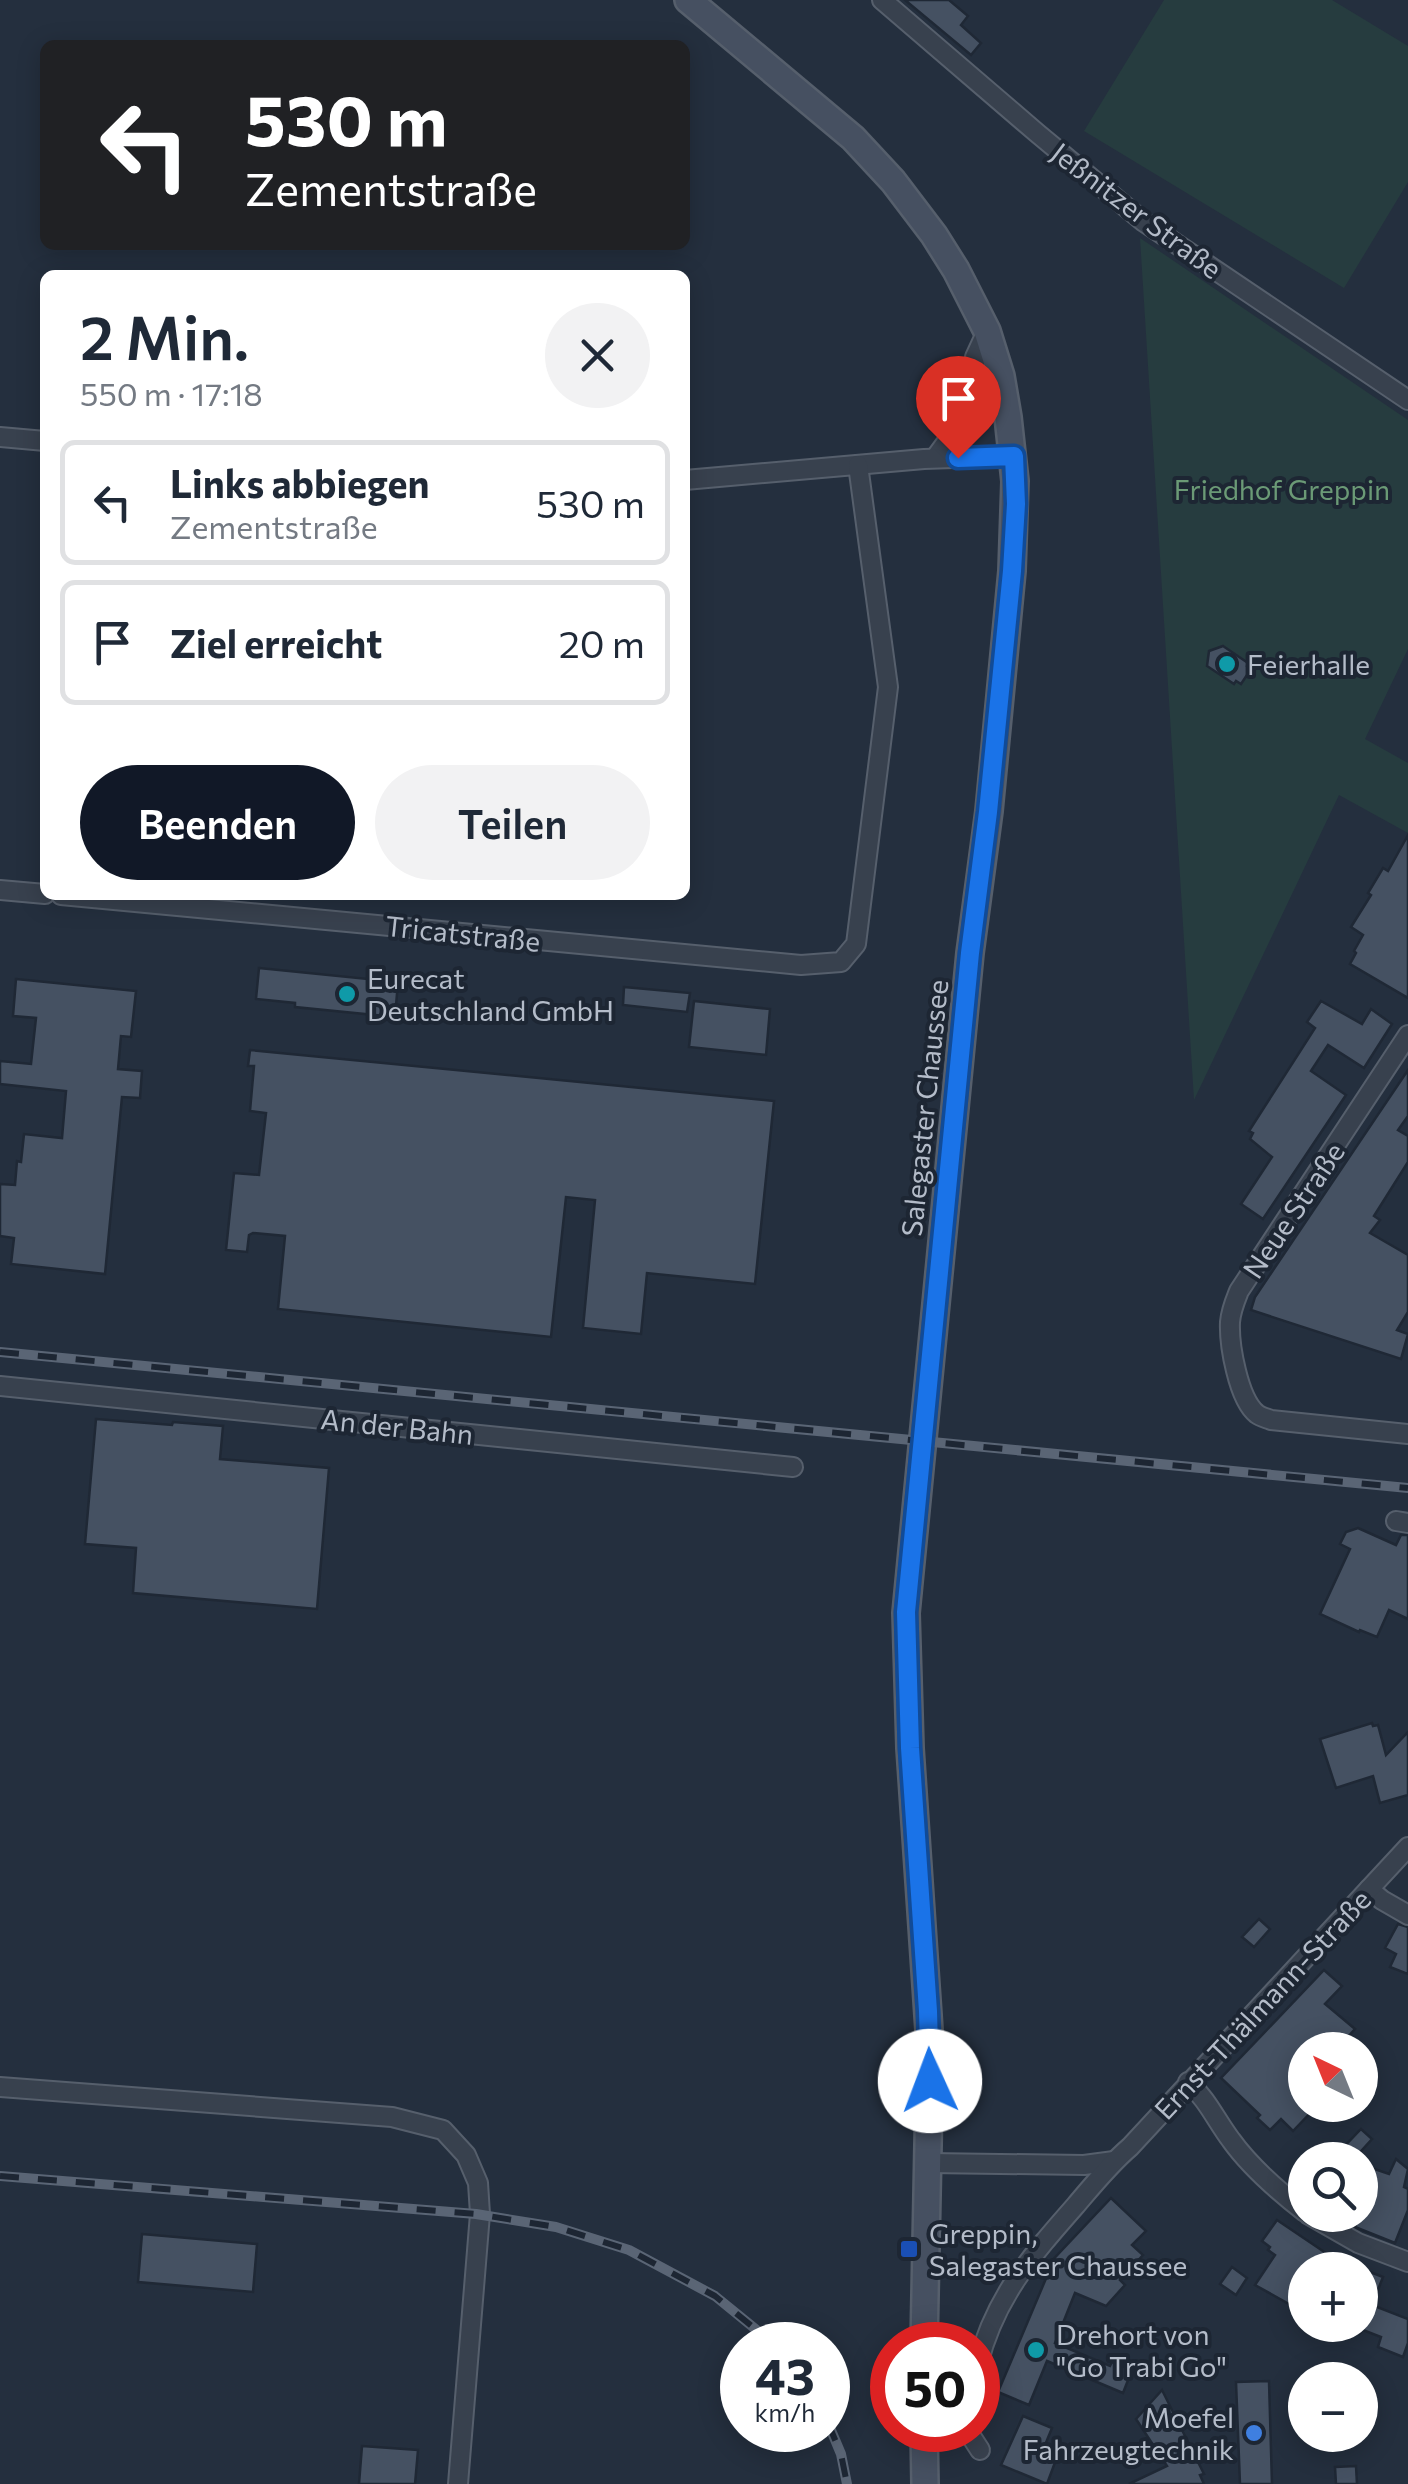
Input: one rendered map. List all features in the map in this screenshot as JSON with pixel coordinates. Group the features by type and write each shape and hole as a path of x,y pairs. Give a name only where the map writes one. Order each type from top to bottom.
{"main road":[{"name":"Salegaster Chaussee","path":"688,0 873,158 912,204 956,270 987,331 1001,376 1014,456 1012,571 970,953 906,1612 910,1748 930,2045 925,2322"},
{"path":"924,2452 925,2484"}],"street":[{"name":"Jeßnitzer Straße","path":"882,0 1144,222 1408,400"},
{"path":"935,458 971,402 976,386 975,356 987,331"},
{"path":"0,436 40,440"},
{"path":"690,479 935,458 1014,456"},
{"name":"Tricatstraße","path":"114,900 800,966 840,962 856,944 888,687 858,465"},
{"path":"0,890 40,894"},
{"name":"Neue Straße","path":"1408,1035 1232,1305 1230,1344 1245,1399 1257,1414 1272,1420 1408,1434"},
{"name":"An der Bahn","path":"0,1386 793,1467"},
{"name":"Ernst-Thälmann-Straße","path":"993,2322 1015,2278 1039,2246 1408,1847"},
{"path":"1368,1889 1408,1915"},
{"path":"1188,2082 1203,2096 1230,2140 1288,2199"},
{"path":"0,2087 392,2118 443,2130 466,2155 478,2184 480,2214 458,2484"},
{"path":"929,2163 1084,2165 1114,2161"},
{"path":"1339,2232 1408,2262"}],"green space":[{"path":"1164,0 1332,0 1408,46 1408,182 1344,288 1084,131"},
{"name":"Friedhof Greppin","path":"1140,238 1408,420 1408,649 1365,739 1408,763 1408,833 1339,795 1194,1100"}],"building":[{"path":"905,0 949,0 968,16 961,25 981,43 971,55"},
{"name":"Feierhalle","path":"1223,646 1251,669 1241,684 1234,684 1207,666 1209,651"},
{"path":"1408,835 1408,998 1350,964 1363,935 1351,927 1383,868 1388,871"},
{"name":"Eurecat Deutschland GmbH","path":"259,968 398,982 395,1017 256,999"},
{"path":"16,979 136,991 131,1037 121,1036 118,1069 142,1071 140,1098 122,1097 105,1274 11,1264 14,1238 0,1236 0,1184 15,1185 24,1134 62,1138 66,1091 0,1084 0,1061 31,1064 36,1018 13,1016"},
{"path":"624,987 690,993 687,1012 623,1005"},
{"path":"694,1001 770,1009 766,1055 689,1047"},
{"path":"1321,1001 1362,1024 1371,1009 1392,1024 1364,1068 1328,1045 1311,1071 1346,1095 1263,1219 1241,1204 1272,1157 1250,1139 1253,1133 1249,1131 1315,1028 1307,1022"},
{"path":"250,1050 774,1101 755,1284 647,1273 641,1334 583,1328 595,1200 566,1197 551,1337 278,1309 285,1236 253,1233 249,1235 247,1252 226,1250 234,1173 259,1175 266,1113 250,1111 254,1066 248,1066"},
{"path":"1408,1070 1408,1116 1398,1130 1408,1136 1408,1162 1374,1216 1380,1220 1370,1233 1408,1255 1408,1312 1397,1330 1408,1334 1401,1359 1251,1310 1255,1297"},
{"path":"96,1419 223,1426 220,1459 329,1468 317,1609 133,1593 136,1548 85,1544"},
{"path":"1358,1528 1396,1545 1401,1535 1408,1535 1408,1619 1389,1610 1377,1637 1320,1614 1350,1549 1340,1544 1346,1532"},
{"path":"1372,1723 1378,1725 1386,1755 1408,1732 1408,1795 1380,1803 1373,1776 1336,1788 1320,1739"},
{"path":"1259,1919 1270,1929 1254,1947 1242,1937"},
{"path":"1398,1924 1408,1927 1408,1974 1390,1967 1396,1954 1385,1948"},
{"path":"1324,1970 1342,1986 1325,2004 1355,2029 1352,2032 1288,2032 1288,2122 1302,2122 1293,2131 1281,2119 1270,2130 1257,2118 1260,2115 1221,2078"},
{"path":"1361,2129 1372,2139 1369,2142 1349,2142"},
{"path":"1396,2159 1408,2169 1404,2187 1408,2189 1408,2210 1395,2243 1368,2232 1378,2232 1378,2170 1389,2174"},
{"path":"1111,2198 1146,2231 1132,2245 1143,2255 1120,2280 1125,2285 1106,2306 1075,2293 1055,2343 1110,2366 1112,2362 1132,2370 1123,2393 1047,2361 1029,2405 1000,2393 1050,2269 1047,2266"},
{"path":"1277,2220 1288,2227 1288,2232 1295,2232 1324,2252 1288,2252 1288,2303 1255,2285 1275,2255 1262,2241"},
{"path":"142,2234 257,2244 253,2292 138,2282"},
{"path":"1232,2267 1247,2278 1236,2295 1220,2284"},
{"path":"1378,2307 1408,2319 1408,2343 1403,2357 1378,2347"},
{"name":"Moefel Fahrzeugtechnik","path":"1269,2381 1272,2484 1240,2484 1236,2382"},
{"path":"1162,2390 1204,2474 1200,2475 1204,2484 1129,2484 1167,2466 1136,2419"},
{"path":"1023,2416 1052,2428 1043,2450 1057,2457 1047,2484 1001,2465"},
{"path":"362,2446 418,2450 415,2484 359,2484"},
{"path":"1356,2466 1357,2484 1336,2484 1335,2467"}],"railway":[{"path":"0,1352 1408,1488"},
{"path":"0,2176 476,2214 556,2227 629,2250 715,2296 747,2322"},
{"path":"840,2452 847,2484"}],"place":[{"name":"Feierhalle","path":"1227,664"},
{"name":"Eurecat Deutschland GmbH","path":"347,994"},
{"name":"Greppin, Salegaster Chaussee","path":"909,2249"},
{"name":"Drehort von \"Go Trabi Go\"","path":"1036,2350"},
{"name":"Moefel Fahrzeugtechnik","path":"1254,2433"}],"route":[{"path":"930,2081 906,1674 906,1612 970,953 996,737 1016,504 1014,456 958,458"}]}
